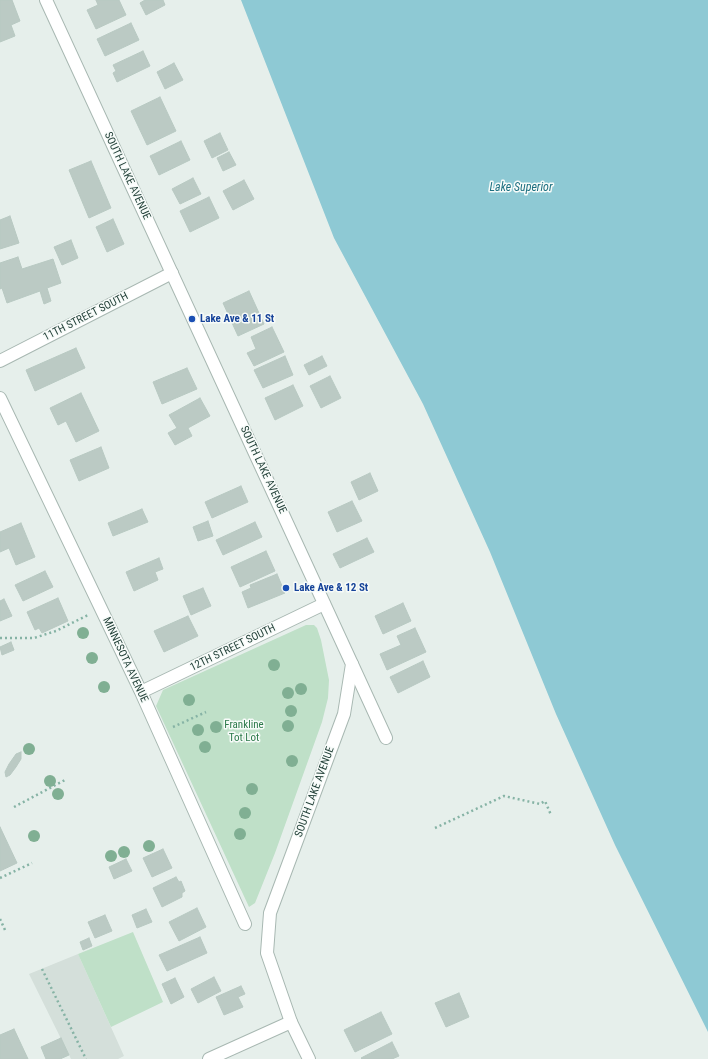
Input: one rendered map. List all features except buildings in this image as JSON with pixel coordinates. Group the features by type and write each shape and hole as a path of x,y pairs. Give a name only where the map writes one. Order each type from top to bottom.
{"street":[{"name":"SOUTH LAKE AVENUE","path":"46,0 352,664 344,714 270,913 267,954 292,1022"},
{"name":"11TH STREET SOUTH","path":"0,361 172,273"},
{"name":"MINNESOTA AVENUE","path":"0,398 141,692 245,924"},
{"name":"12TH STREET SOUTH","path":"141,692 324,604"},
{"path":"352,664 386,738"},
{"path":"209,1059 292,1022 309,1059"}],"path":[{"path":"0,638 34,638 56,631 101,609"},
{"path":"159,733 206,712"},
{"path":"14,807 64,780"},
{"path":"435,828 504,796 540,804 545,802 551,815"},
{"path":"0,878 32,863"},
{"path":"0,919 5,930"},
{"path":"42,968 86,1059"}],"shaded area":[{"path":"78,954 124,1056 118,1059 71,1059 29,974"}],"green space":[{"name":"Frankline Tot Lot","path":"306,625 314,625 317,628 321,640 329,680 328,698 322,722 275,853 255,903 249,907 156,706 163,690"},
{"path":"133,932 163,1002 111,1027 78,954"}],"water":[{"name":"Lake Superior","path":"241,0 708,0 708,1032 615,845 556,714 490,552 423,404 334,238"}],"place":[{"name":"Lake Ave & 11 St","path":"192,319"},
{"name":"Lake Ave & 12 St","path":"286,588"}]}
